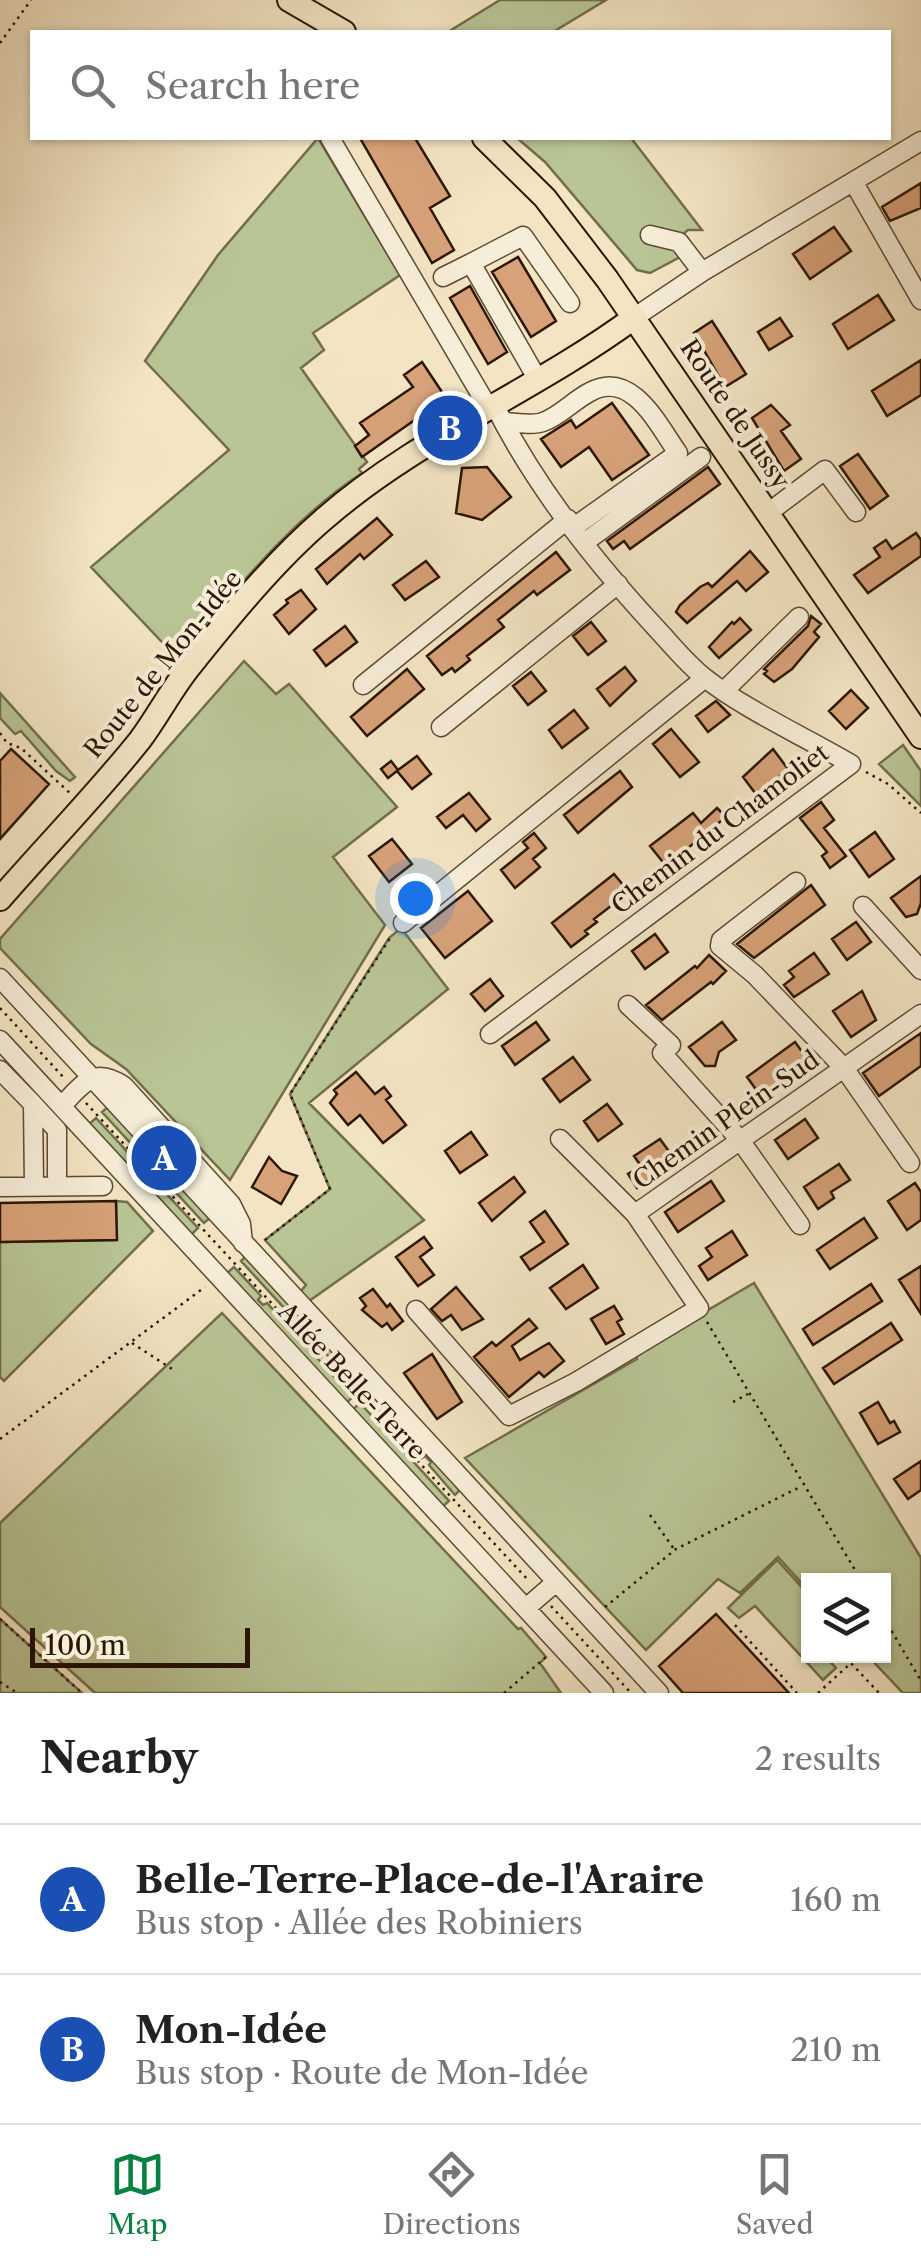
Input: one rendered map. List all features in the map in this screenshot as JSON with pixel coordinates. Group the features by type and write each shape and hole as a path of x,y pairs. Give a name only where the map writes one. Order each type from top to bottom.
{"main road":[{"path":"289,0 341,30"},
{"name":"Route de Jussy","path":"486,140 545,198 635,317 920,733"},
{"name":"Route de Mon-Idée","path":"0,899 141,738 190,666 294,547 354,494 450,428 495,411 635,317"}],"street":[{"name":"Chemin du Chamoliet","path":"331,140 513,441 618,584 705,678 851,764 490,1034"},
{"path":"635,317 702,272 921,142"},
{"path":"854,183 921,300"},
{"path":"650,235 679,242 702,272"},
{"path":"443,277 523,236 570,302"},
{"path":"471,263 538,380"},
{"path":"363,685 678,453 643,404 623,388 592,390 541,423 495,411"},
{"path":"575,529 701,457"},
{"path":"768,512 826,470 856,512"},
{"path":"441,727 618,584"},
{"path":"724,691 799,617"},
{"path":"403,923 705,678"},
{"path":"796,882 720,943 844,1068 910,1163"},
{"path":"863,906 921,970"},
{"name":"Allée Belle-Terre","path":"0,978 252,1244 549,1589 655,1692"},
{"path":"628,1005 671,1045 662,1053 740,1140 800,1225"},
{"name":"Chemin Plein-Sud","path":"699,1308 635,1214 921,1014"},
{"name":"Allée Belle-Terre","path":"0,1040 604,1693"},
{"path":"0,1070 56,1130 57,1176"},
{"path":"61,1106 91,1078"},
{"path":"33,1104 34,1186"},
{"path":"560,1139 635,1214"},
{"path":"0,1187 102,1186"},
{"path":"416,1310 508,1416 576,1382 699,1308"},
{"path":"526,1608 549,1589"}],"path":[{"path":"0,43 31,0"},
{"path":"0,733 7,744 21,748 83,805"},
{"path":"0,751 7,744"},
{"path":"851,764 888,784 921,813"},
{"path":"252,1244 330,1189 290,1094 403,923"},
{"path":"0,1008 549,1589 632,1693"},
{"path":"0,1439 206,1286"},
{"path":"699,1308 857,1573"},
{"path":"130,1342 172,1369"},
{"path":"733,1402 750,1394"},
{"path":"599,1609 675,1550 804,1485"},
{"path":"650,1515 675,1550"},
{"path":"0,1619 82,1693"},
{"path":"735,1625 798,1693"},
{"path":"891,1630 921,1681"},
{"path":"504,1693 546,1657"},
{"path":"818,1693 851,1663 879,1693"},
{"path":"0,1682 17,1693"}],"green space":[{"path":"500,0 606,0 556,30 451,30"},
{"path":"319,140 400,275 313,333 324,350 301,368 367,462 359,469 362,473 286,536 177,658 91,567 229,450 145,361 218,255"},
{"path":"519,140 633,140 702,230 688,230 677,239 680,257 650,273 637,270 545,162"},
{"path":"244,661 276,694 289,684 397,807 333,857 385,925 230,1180 126,1069 91,1044 0,948 0,939"},
{"path":"0,693 75,777 70,781 56,771 21,731 15,734 0,718"},
{"path":"903,745 921,771 921,806 879,764"},
{"path":"401,928 448,989 309,1103 424,1220 309,1301 300,1292 306,1285 265,1240 330,1189 290,1094 389,938"},
{"path":"110,1105 212,1216 204,1223 102,1112"},
{"path":"96,1118 198,1228 190,1236 88,1125"},
{"path":"116,1201 127,1202 153,1231 4,1381 0,1377 0,1242 116,1240"},
{"path":"248,1254 462,1488 455,1495 429,1465 431,1462 425,1456 422,1458 366,1397 363,1388 360,1390 303,1329 306,1326 300,1320 297,1322 241,1261"},
{"path":"234,1267 261,1296 258,1300 263,1305 267,1303 353,1397 345,1404 226,1274"},
{"path":"754,1283 921,1558 921,1693 903,1693 875,1663 891,1663 891,1573 801,1573 801,1582 778,1557 740,1593 718,1579 646,1650 465,1458 637,1359 635,1353"},
{"path":"222,1313 521,1628 546,1657 540,1663 561,1693 95,1693 0,1607 0,1523"},
{"path":"360,1403 449,1501 441,1508 352,1410"},
{"path":"777,1560 801,1586 801,1656 755,1606 739,1618 728,1608"},
{"path":"0,1619 82,1693 0,1693"},
{"path":"807,1663 831,1663 836,1668 823,1680"}],"building":[{"path":"361,140 416,140 450,196 430,208 454,250 432,263"},
{"path":"921,183 921,208 890,221 882,207"},
{"path":"834,227 851,251 810,279 793,254"},
{"path":"518,257 556,321 531,337 492,272"},
{"path":"470,286 507,352 488,364 450,298"},
{"path":"878,295 894,320 848,349 833,324"},
{"path":"780,318 792,336 769,350 758,332"},
{"path":"712,321 746,374 725,387 694,333"},
{"path":"921,360 921,395 887,416 872,391"},
{"path":"422,362 446,398 362,457 355,446 369,435 360,423 413,387 404,375"},
{"path":"612,403 649,455 612,480 589,447 561,467 541,439 571,420 576,428"},
{"path":"771,405 790,425 781,431 801,459 784,471 752,418"},
{"path":"858,454 888,496 870,509 840,466"},
{"path":"487,467 511,497 482,520 456,513 462,468"},
{"path":"708,467 720,484 630,549 624,541 613,549 607,541"},
{"path":"377,518 392,535 364,559 360,554 327,584 316,569"},
{"path":"916,533 921,540 921,556 868,593 854,575 880,557 874,548 886,540 892,549"},
{"path":"750,551 768,572 746,591 737,581 687,623 676,612 700,587 708,583 712,587"},
{"path":"556,552 570,570 537,595 534,591 498,620 504,627 467,656 470,660 455,672 452,668 442,675 427,656"},
{"path":"426,561 439,577 405,600 393,585"},
{"path":"301,590 316,609 289,634 274,615"},
{"path":"811,616 821,624 814,632 819,637 792,669 774,682 764,674 764,669 808,626"},
{"path":"740,618 751,630 719,658 709,647"},
{"path":"591,622 606,641 588,655 573,636"},
{"path":"345,626 357,642 326,666 314,650"},
{"path":"625,667 636,681 610,706 597,689"},
{"path":"407,669 424,689 367,736 351,717"},
{"path":"531,672 546,691 528,705 513,686"},
{"path":"851,690 868,708 846,729 829,711"},
{"path":"716,701 730,715 708,732 696,716"},
{"path":"574,710 588,728 562,748 549,730"},
{"path":"671,729 699,762 680,777 653,744"},
{"path":"11,749 49,784 0,839 0,761"},
{"path":"773,749 788,769 758,797 743,777"},
{"path":"417,756 431,774 412,789 397,771 388,778 381,769 391,761 398,770"},
{"path":"620,771 632,787 578,833 564,815"},
{"path":"469,793 490,819 476,831 463,815 446,828 437,817"},
{"path":"821,802 834,820 824,828 846,856 830,868 822,856 827,852 800,818"},
{"path":"717,808 726,817 666,866 650,846 693,813 701,823"},
{"path":"875,832 894,859 869,877 850,850"},
{"path":"534,833 546,848 533,859 540,867 515,888 501,870 528,848 523,842"},
{"path":"392,839 412,864 389,882 369,856"},
{"path":"614,874 629,892 594,919 597,922 585,931 588,934 571,947 552,923"},
{"path":"921,876 917,914 906,917 891,898"},
{"path":"811,885 825,905 754,958 737,944"},
{"path":"468,891 492,921 445,958 421,928"},
{"path":"856,922 871,942 847,960 832,939"},
{"path":"655,934 668,952 645,969 632,951"},
{"path":"814,953 829,974 794,997 784,985 794,977 789,971"},
{"path":"709,955 726,971 713,984 662,1020 646,1005 697,968"},
{"path":"490,979 503,996 485,1011 471,994"},
{"path":"862,991 876,1020 851,1037 833,1011"},
{"path":"536,1022 549,1040 515,1065 502,1046"},
{"path":"722,1022 736,1040 719,1052 715,1066 705,1066 689,1047"},
{"path":"921,1033 921,1066 879,1096 863,1073"},
{"path":"795,1042 808,1060 760,1095 747,1077"},
{"path":"573,1057 590,1080 560,1102 543,1079"},
{"path":"356,1072 375,1094 384,1087 391,1096 386,1100 406,1125 383,1143 360,1115 348,1125 330,1103 337,1094 334,1090"},
{"path":"607,1104 622,1124 598,1141 584,1121"},
{"path":"805,1119 818,1138 788,1159 775,1140"},
{"path":"471,1132 487,1155 460,1173 445,1151"},
{"path":"660,1139 676,1161 637,1188 628,1174 641,1166 634,1156"},
{"path":"269,1157 282,1171 297,1176 281,1204 252,1187"},
{"path":"839,1164 850,1180 831,1192 834,1198 818,1209 804,1187"},
{"path":"514,1177 525,1192 492,1221 479,1203"},
{"path":"711,1181 724,1201 678,1232 665,1212"},
{"path":"915,1183 921,1192 921,1220 907,1230 888,1201"},
{"path":"116,1201 117,1240 0,1242 0,1203"},
{"path":"545,1211 568,1244 530,1270 521,1257 544,1242 530,1222"},
{"path":"864,1218 877,1238 830,1269 817,1250"},
{"path":"732,1231 747,1255 708,1280 699,1266 712,1257 706,1248"},
{"path":"424,1237 432,1248 420,1257 434,1275 418,1286 396,1257"},
{"path":"583,1265 598,1288 566,1309 550,1288"},
{"path":"921,1266 921,1314 899,1280"},
{"path":"871,1284 882,1301 813,1345 803,1329"},
{"path":"456,1287 483,1319 462,1330 451,1315 442,1321 431,1309"},
{"path":"373,1289 403,1321 392,1330 387,1323 382,1327 362,1310 366,1306 360,1298"},
{"path":"614,1306 622,1319 617,1322 624,1334 606,1344 591,1319"},
{"path":"529,1319 537,1328 512,1346 520,1360 549,1343 564,1361 544,1377 539,1372 509,1397 474,1357 492,1342 496,1346"},
{"path":"891,1323 902,1340 834,1384 823,1368"},
{"path":"432,1354 462,1402 437,1419 404,1373"},
{"path":"878,1402 900,1432 878,1444 860,1413"},
{"path":"921,1461 921,1490 908,1499 894,1479"},
{"path":"716,1614 789,1693 683,1693 659,1666"}],"place":[{"name":"Mon-Idée","path":"450,428"},
{"name":"Belle-Terre-Place-de-l'Araire","path":"164,1158"}]}
